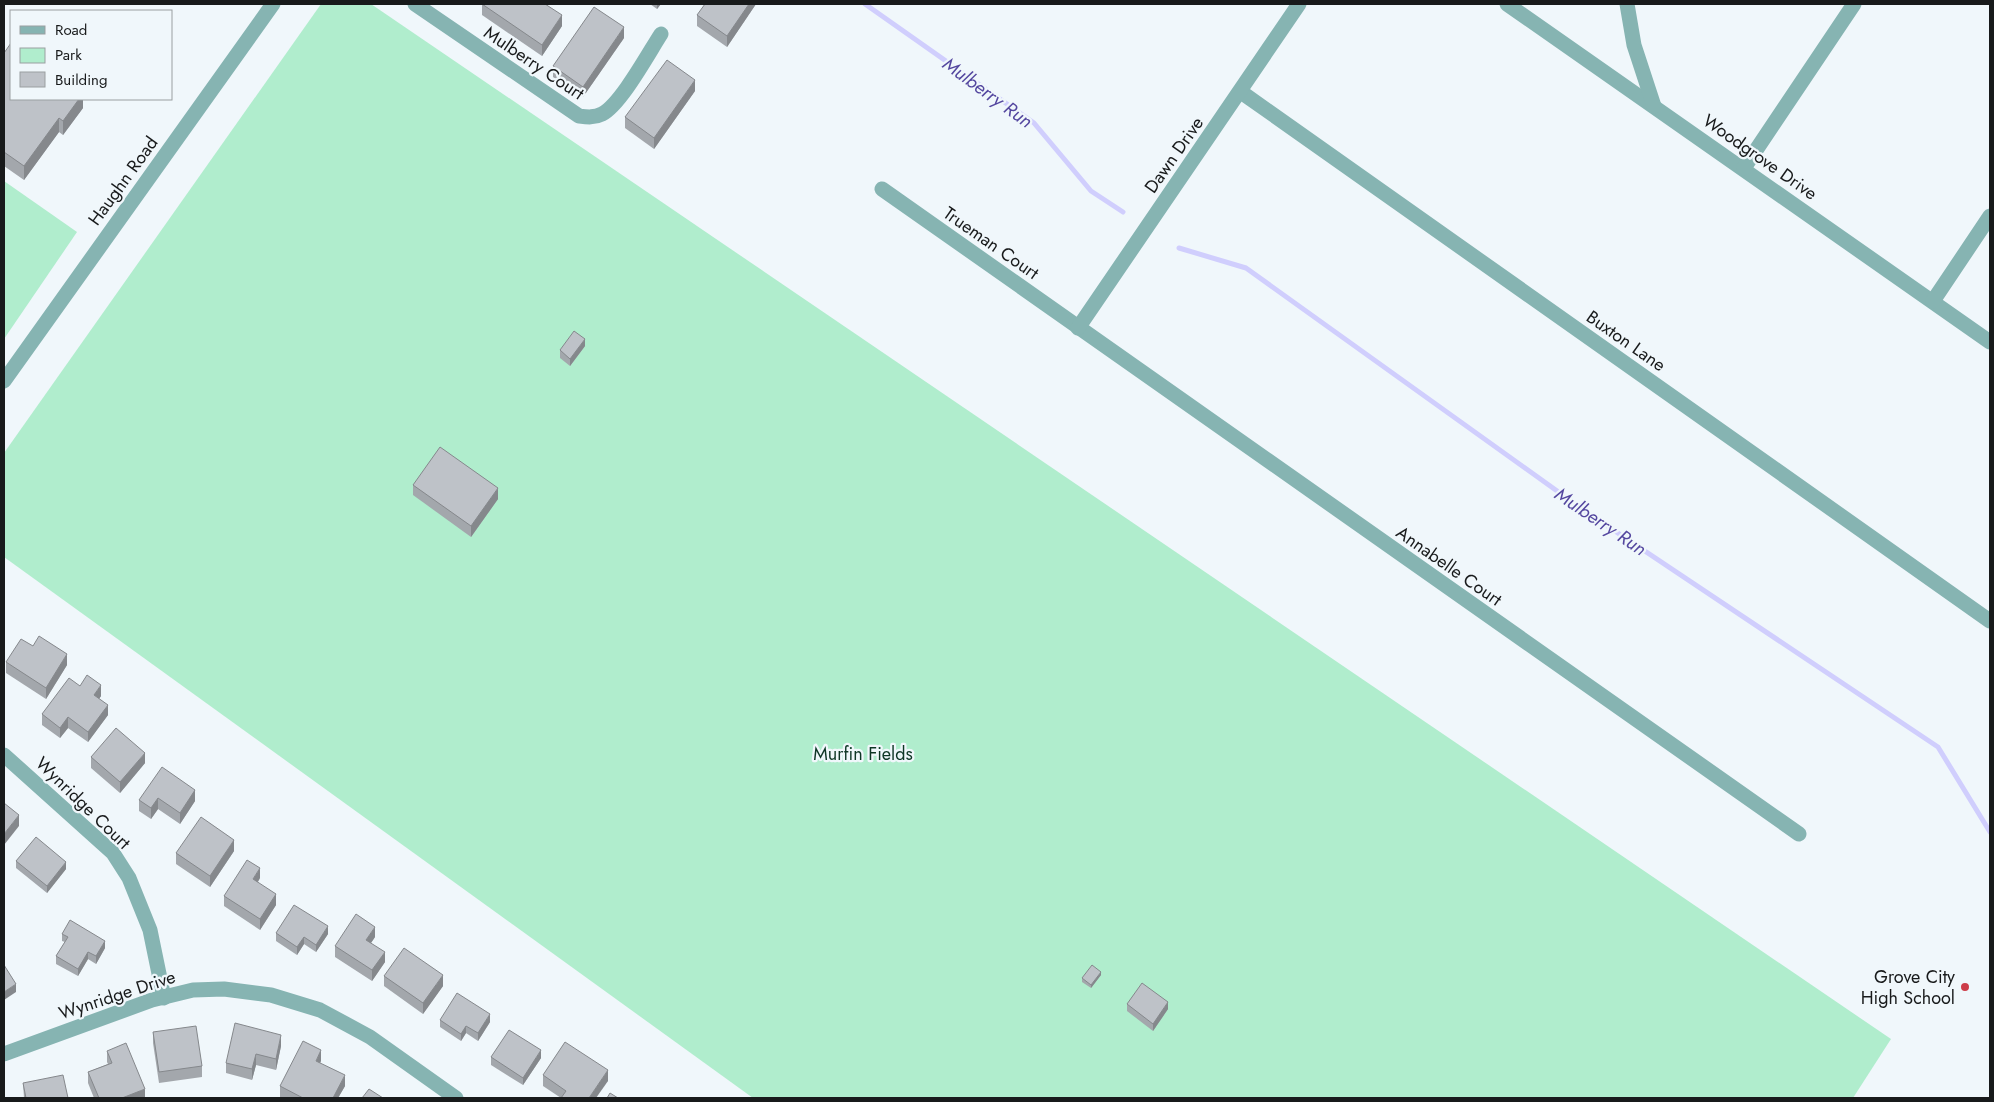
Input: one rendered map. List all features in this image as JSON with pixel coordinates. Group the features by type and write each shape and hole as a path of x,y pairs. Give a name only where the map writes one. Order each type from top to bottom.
{"street":[{"name":"Haughn Road","path":"4,380 273,4"},
{"name":"Mulberry Court","path":"415,4 579,116 591,118 602,114 615,103 661,34"},
{"name":"Dawn Drive","path":"1078,328 1300,4"},
{"name":"Woodgrove Drive","path":"1507,4 1744,168 1990,342"},
{"path":"1627,4 1634,45 1654,106"},
{"path":"1744,168 1854,4"},
{"name":"Buxton Lane","path":"1241,92 1990,621"},
{"name":"Trueman Court","path":"882,189 1078,328"},
{"path":"1933,301 1990,216"},
{"name":"Annabelle Court","path":"1078,328 1798,834"},
{"name":"Wynridge Court","path":"4,754 113,853 129,878 150,930 164,998"},
{"name":"Wynridge Drive","path":"4,1054 119,1011 193,990 224,989 271,995 320,1010 370,1037 456,1098"}],"green space":[{"name":"Murfin Fields","path":"321,4 371,4 1891,1039 1853,1098 753,1098 4,557 4,453"},
{"path":"4,181 77,232 4,339"}],"building":[{"path":"482,4 545,4 562,15 542,45"},
{"path":"705,4 749,4 727,36 697,15"},
{"path":"594,7 624,27 583,87 553,66"},
{"path":"10,44 10,100 78,100 63,121 59,118 24,166 4,152 4,53"},
{"path":"667,60 695,80 654,138 625,117"},
{"path":"574,331 585,339 570,359 560,350"},
{"path":"440,447 498,488 471,526 413,485"},
{"path":"39,636 67,654 46,688 6,662 21,639 33,646"},
{"path":"87,675 101,685 94,695 108,705 88,732 68,717 60,728 42,714 69,678 80,686"},
{"path":"116,728 145,753 120,782 91,757"},
{"path":"162,767 195,790 180,813 158,798 151,808 139,800"},
{"path":"4,803 19,815 4,834"},
{"path":"201,817 234,840 210,876 176,853"},
{"path":"36,837 66,862 47,886 16,861"},
{"path":"247,860 260,868 253,879 276,894 260,919 224,896"},
{"path":"294,905 328,926 316,945 304,937 297,947 276,933"},
{"path":"356,914 375,927 366,940 385,952 372,970 335,946"},
{"path":"70,920 105,941 96,956 88,952 78,969 56,956 68,937 62,934"},
{"path":"404,948 443,975 423,1003 384,976"},
{"path":"4,965 16,984 4,992"},
{"path":"1092,965 1101,972 1091,985 1082,978"},
{"path":"1142,983 1168,1002 1153,1024 1127,1004"},
{"path":"457,993 490,1014 478,1033 466,1026 461,1034 440,1020"},
{"path":"235,1023 281,1035 276,1059 256,1054 252,1069 226,1063"},
{"path":"196,1026 202,1066 159,1072 153,1032"},
{"path":"509,1030 541,1050 523,1078 491,1057"},
{"path":"303,1041 321,1050 316,1061 345,1075 333,1098 303,1098 280,1086"},
{"path":"565,1042 608,1070 589,1098 561,1098 566,1091 543,1075"},
{"path":"126,1043 145,1089 122,1098 99,1098 88,1072 112,1063 107,1051"},
{"path":"63,1075 68,1098 26,1098 23,1083"},
{"path":"369,1089 383,1098 362,1098"},
{"path":"610,1093 618,1098 607,1098"}],"waterway":[{"name":"Mulberry Run","path":"865,4 1034,123 1091,191 1123,212"},
{"name":"Mulberry Run","path":"1179,248 1246,268 1585,511 1938,747 1990,832"}],"place":[{"name":"Grove City High School","path":"1965,987"}]}
